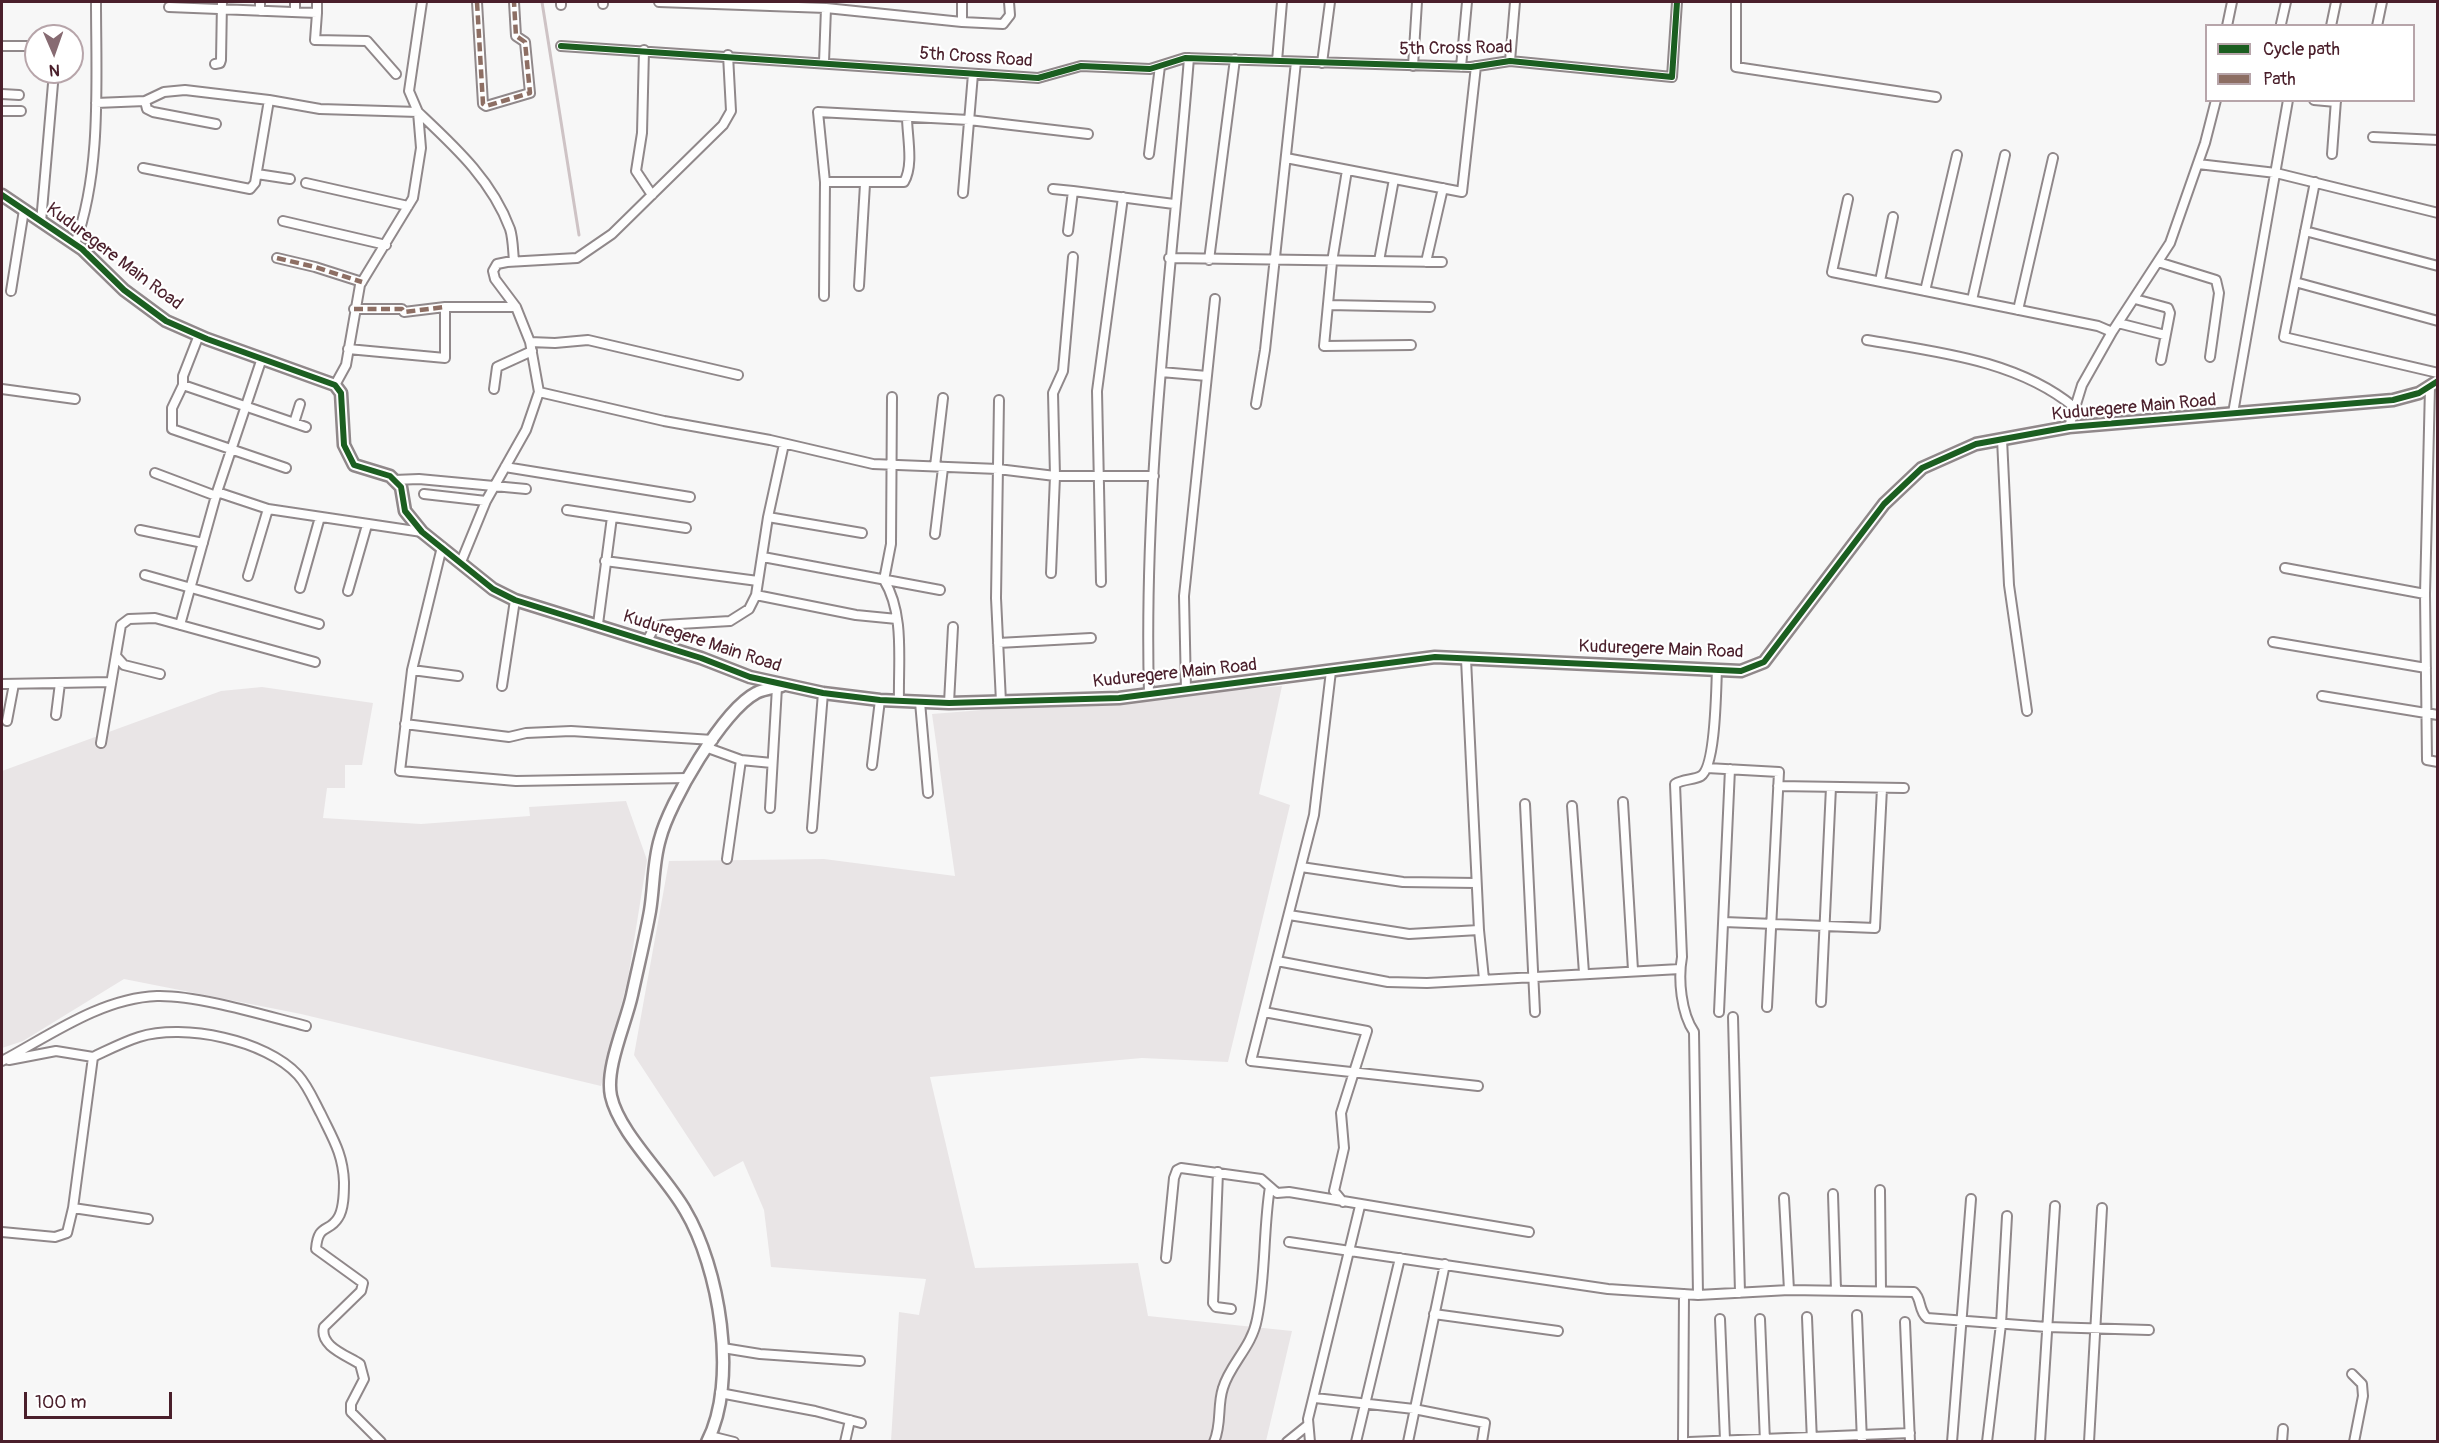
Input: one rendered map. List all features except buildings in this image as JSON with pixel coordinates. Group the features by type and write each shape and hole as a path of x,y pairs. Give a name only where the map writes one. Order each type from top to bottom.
{"street":[{"path":"75,244 85,215 96,103 96,2"},
{"path":"260,2 260,11"},
{"path":"295,2 295,12"},
{"path":"317,2 315,40 367,41 396,74"},
{"path":"422,2 410,91 418,112 421,148 413,198 362,282 354,309 346,365 335,385 341,393 344,445 354,465 390,476 394,480 419,479 496,484 526,489"},
{"path":"477,2 482,97 483,104 486,106 530,93 525,42 516,36 513,2"},
{"path":"659,2 768,3 1003,24 1010,15 1009,2"},
{"path":"962,2 962,22"},
{"path":"1277,61 1282,2"},
{"path":"1322,63 1330,2"},
{"path":"1413,66 1417,2"},
{"path":"1461,67 1467,2"},
{"path":"1510,61 1515,2"},
{"name":"5th Cross Road","path":"561,46 728,55 1038,78 1081,66 1150,69 1189,58 1461,67 1510,61 1672,77 1677,2"},
{"path":"1736,2 1736,67 1936,97"},
{"path":"2228,24 2232,2"},
{"path":"2282,24 2286,2"},
{"path":"2331,24 2336,2"},
{"path":"2377,24 2382,2"},
{"path":"215,64 220,63 221,60 222,5"},
{"path":"169,7 222,5 260,11 317,13"},
{"path":"824,62 826,8"},
{"path":"2,46 24,46"},
{"path":"644,50 642,133 636,171 652,195"},
{"path":"461,562 486,501 526,430 539,392 530,342 516,307 495,279 493,271 497,264 514,261 577,258 612,234 723,125 731,111 728,55"},
{"path":"1149,694 1146,606 1154,476 1169,258 1189,58"},
{"path":"1209,260 1236,59"},
{"path":"1256,404 1275,260 1296,62"},
{"path":"1149,154 1160,66"},
{"path":"1286,158 1462,192 1476,66"},
{"path":"963,193 973,74"},
{"path":"42,222 53,84"},
{"path":"96,103 145,101 164,92 185,90 269,100 320,110 418,112 466,156 495,198 511,230 514,261"},
{"path":"2,94 19,95"},
{"path":"143,168 246,189 254,186 269,100"},
{"path":"145,101 147,109 153,112 216,124"},
{"path":"2069,427 2082,385 2112,332 2169,243 2198,164 2215,102"},
{"path":"2233,413 2288,102"},
{"path":"2332,154 2336,102"},
{"path":"2,111 21,111"},
{"path":"824,296 825,182 818,112 969,120 1088,134"},
{"path":"825,182 865,184 904,182 908,176 907,117"},
{"path":"2373,137 2438,140"},
{"path":"1925,291 1957,155"},
{"path":"1972,300 2005,155"},
{"path":"2019,310 2053,158"},
{"path":"2198,164 2276,173 2438,213"},
{"path":"1347,170 1332,262 1324,346 1411,345"},
{"path":"257,174 290,179"},
{"path":"1379,261 1394,179"},
{"path":"2315,182 2284,337 2438,374"},
{"path":"306,183 408,206"},
{"path":"859,286 865,184"},
{"path":"1426,262 1443,188"},
{"path":"1053,189 1174,204"},
{"path":"1068,231 1073,191"},
{"name":"Kuduregere Main Road","path":"2,195 75,244 124,290 166,321 335,385"},
{"path":"1101,582 1097,391 1123,197"},
{"path":"1848,199 1832,272 2098,326 2112,332"},
{"path":"11,291 24,210"},
{"path":"1880,281 1893,217"},
{"path":"283,221 386,245"},
{"path":"2305,231 2438,266"},
{"path":"1051,573 1056,476 1053,393 1063,371 1073,257"},
{"path":"277,258 362,282"},
{"path":"1169,258 1442,262"},
{"path":"2158,262 2216,280 2219,293 2210,357"},
{"path":"2295,282 2438,321"},
{"path":"1186,690 1184,596 1215,299"},
{"path":"2135,299 2168,308 2170,313 2162,360"},
{"path":"1328,305 1430,307"},
{"path":"354,309 402,309 404,312 418,312 445,307 516,307"},
{"path":"348,349 445,358 445,307"},
{"path":"2118,323 2165,335"},
{"path":"199,335 183,376 183,385 172,408 172,429 286,468"},
{"path":"530,342 555,343 588,340 738,375"},
{"path":"1867,340 1932,351 2006,369 2056,392 2074,407"},
{"path":"494,388 497,367 532,351"},
{"path":"180,625 216,494 262,358"},
{"path":"1161,372 1207,376"},
{"path":"2434,384 2425,594 2426,713 2427,760 2438,762"},
{"name":"Kuduregere Main Road","path":"394,480 401,487 405,511 422,532 494,589 515,600 701,657 750,677 781,686 823,693 880,700 949,703 1119,698 1435,657 1741,670 1764,662 1884,504 1922,468 1976,444 2069,427 2393,400 2434,384"},
{"path":"183,385 306,427"},
{"path":"2,389 75,399"},
{"path":"539,392 849,460 894,466 998,469 1056,476 1100,474 1154,476"},
{"path":"892,397 894,466 891,544 884,580 891,592 897,619 899,701"},
{"path":"935,534 943,398"},
{"path":"999,400 998,643 1001,702"},
{"path":"294,423 300,404"},
{"path":"2002,439 2009,585 2027,711"},
{"path":"647,641 654,628 663,625 729,621 749,609 756,595 768,517 784,444"},
{"path":"505,467 690,497"},
{"path":"155,472 216,494 268,509 422,532"},
{"path":"424,494 486,501"},
{"path":"248,576 268,509"},
{"path":"567,510 686,528"},
{"path":"300,588 320,517"},
{"path":"598,624 612,517"},
{"path":"768,517 862,533"},
{"path":"348,591 367,525"},
{"path":"140,530 203,543"},
{"path":"442,547 412,670 400,771 516,781 688,778"},
{"path":"763,557 940,590"},
{"path":"605,561 758,581"},
{"path":"2285,568 2425,594"},
{"path":"145,575 319,624"},
{"path":"756,595 856,615 897,619"},
{"path":"502,686 515,600"},
{"path":"101,743 121,625 129,619 155,618 315,662"},
{"path":"949,703 953,627"},
{"path":"998,643 1091,638"},
{"path":"2273,642 2426,668"},
{"path":"116,656 124,665 160,674"},
{"path":"1466,658 1476,883 1484,979"},
{"path":"1698,1294 1694,1032 1686,1021 1680,969 1682,957 1675,784 1701,776 1707,768 1713,738 1717,669"},
{"path":"412,670 458,676"},
{"path":"1330,671 1314,815 1251,1061 1478,1086"},
{"path":"2,684 111,682"},
{"path":"56,715 60,683"},
{"path":"7,721 14,684"},
{"path":"734,1442 708,1439 719,1408 723,1348 712,1273 686,1210 623,1122 611,1096 612,1073 650,909 660,838 688,778 732,712 756,693 781,686 772,763 770,808"},
{"path":"812,828 823,693"},
{"path":"2322,696 2438,715"},
{"path":"872,765 880,700"},
{"path":"920,702 928,793"},
{"path":"405,724 509,737 526,732 571,731 711,744 741,760 772,763"},
{"path":"727,859 741,760"},
{"path":"1707,768 1779,772 1767,1007"},
{"path":"1719,1012 1730,769"},
{"path":"1778,786 1904,788"},
{"path":"1821,1002 1831,787"},
{"path":"1724,922 1875,928 1882,788"},
{"path":"1623,802 1633,970"},
{"path":"1525,804 1535,1012"},
{"path":"1572,806 1584,973"},
{"path":"1301,867 1404,882 1476,883"},
{"path":"1289,915 1409,934 1479,930"},
{"path":"1277,962 1388,982 1427,983 1680,969"},
{"path":"2,1062 94,1012 123,1002 157,996 187,999 306,1026"},
{"path":"1264,1012 1367,1031 1341,1113 1344,1148 1334,1191 1343,1202"},
{"path":"1733,1017 1740,1293"},
{"path":"2,1062 56,1051 93,1057 141,1036 180,1033 248,1043 277,1059 296,1073 306,1086 342,1155 344,1184 340,1212 337,1220 323,1228 317,1239 316,1250 363,1283 361,1291 324,1327 322,1335 325,1342 360,1364 364,1379 351,1404 351,1412 381,1442"},
{"path":"2,1232 55,1237 67,1233 73,1208 93,1057"},
{"path":"1167,1258 1174,1173 1181,1168 1261,1179 1277,1193 1289,1192 1360,1206 1529,1232"},
{"path":"1218,1172 1212,1303 1216,1307 1231,1309"},
{"path":"1214,1442 1220,1426 1220,1400 1225,1382 1242,1357 1257,1319 1270,1187"},
{"path":"1880,1190 1881,1291"},
{"path":"1833,1194 1836,1290"},
{"path":"1784,1198 1789,1290"},
{"path":"1952,1442 1971,1199"},
{"path":"1310,1442 1308,1425 1360,1206"},
{"path":"2040,1442 2055,1206"},
{"path":"73,1208 148,1219"},
{"path":"2089,1442 2102,1208"},
{"path":"1986,1442 2001,1324 2007,1216"},
{"path":"1289,1242 1608,1289 1684,1294 1789,1290 1914,1292 1918,1296 1921,1312 1927,1318 2047,1327 2149,1329"},
{"path":"1356,1442 1400,1258"},
{"path":"1408,1442 1445,1264"},
{"path":"1683,1442 1684,1294"},
{"path":"1434,1314 1558,1331"},
{"path":"1857,1316 1861,1438"},
{"path":"1807,1317 1812,1438"},
{"path":"1720,1319 1725,1440"},
{"path":"1761,1319 1765,1440"},
{"path":"1689,1442 1910,1437 1905,1322"},
{"path":"723,1348 760,1354 860,1360"},
{"path":"2352,1374 2362,1384 2363,1396 2354,1442"},
{"path":"720,1393 861,1423"},
{"path":"1315,1398 1414,1409 1485,1423 1482,1442"},
{"path":"846,1442 850,1420"},
{"path":"1287,1442 1308,1425"},
{"path":"2282,1442 2283,1429"}],"shaded area":[{"path":"1282,686 1259,794 1290,805 1228,1062 1142,1058 930,1077 975,1268 1138,1263 1148,1316 1292,1331 1266,1441 891,1441 899,1312 919,1315 926,1279 771,1267 764,1210 743,1161 714,1177 634,1055 669,861 824,859 955,876 932,714"},
{"path":"262,687 373,703 362,765 345,765 345,788 327,788 323,818 421,824 530,816 529,807 626,801 647,860 628,978 601,1086 301,1014 124,979 23,1041 2,1048 2,771 221,691"}],"waterway":[{"path":"542,2 579,235"}],"marked path":[{"path":"477,2 483,104 486,106 530,93 525,42 516,36 514,2"},
{"path":"277,258 362,282"},
{"path":"354,309 402,309 404,312 445,307"}],"cycle path":[{"path":"561,46 1038,78 1081,66 1150,69 1185,58 1471,67 1510,61 1672,77 1677,2"},
{"path":"2,195 82,249 124,290 166,321 207,339 335,385 341,393 344,445 354,465 390,476 401,487 405,511 422,532 493,589 515,600 701,658 750,677 823,693 880,700 949,703 1119,698 1435,657 1741,671 1764,662 1884,504 1922,468 1976,444 2069,427 2393,400 2419,393 2438,381"}]}
